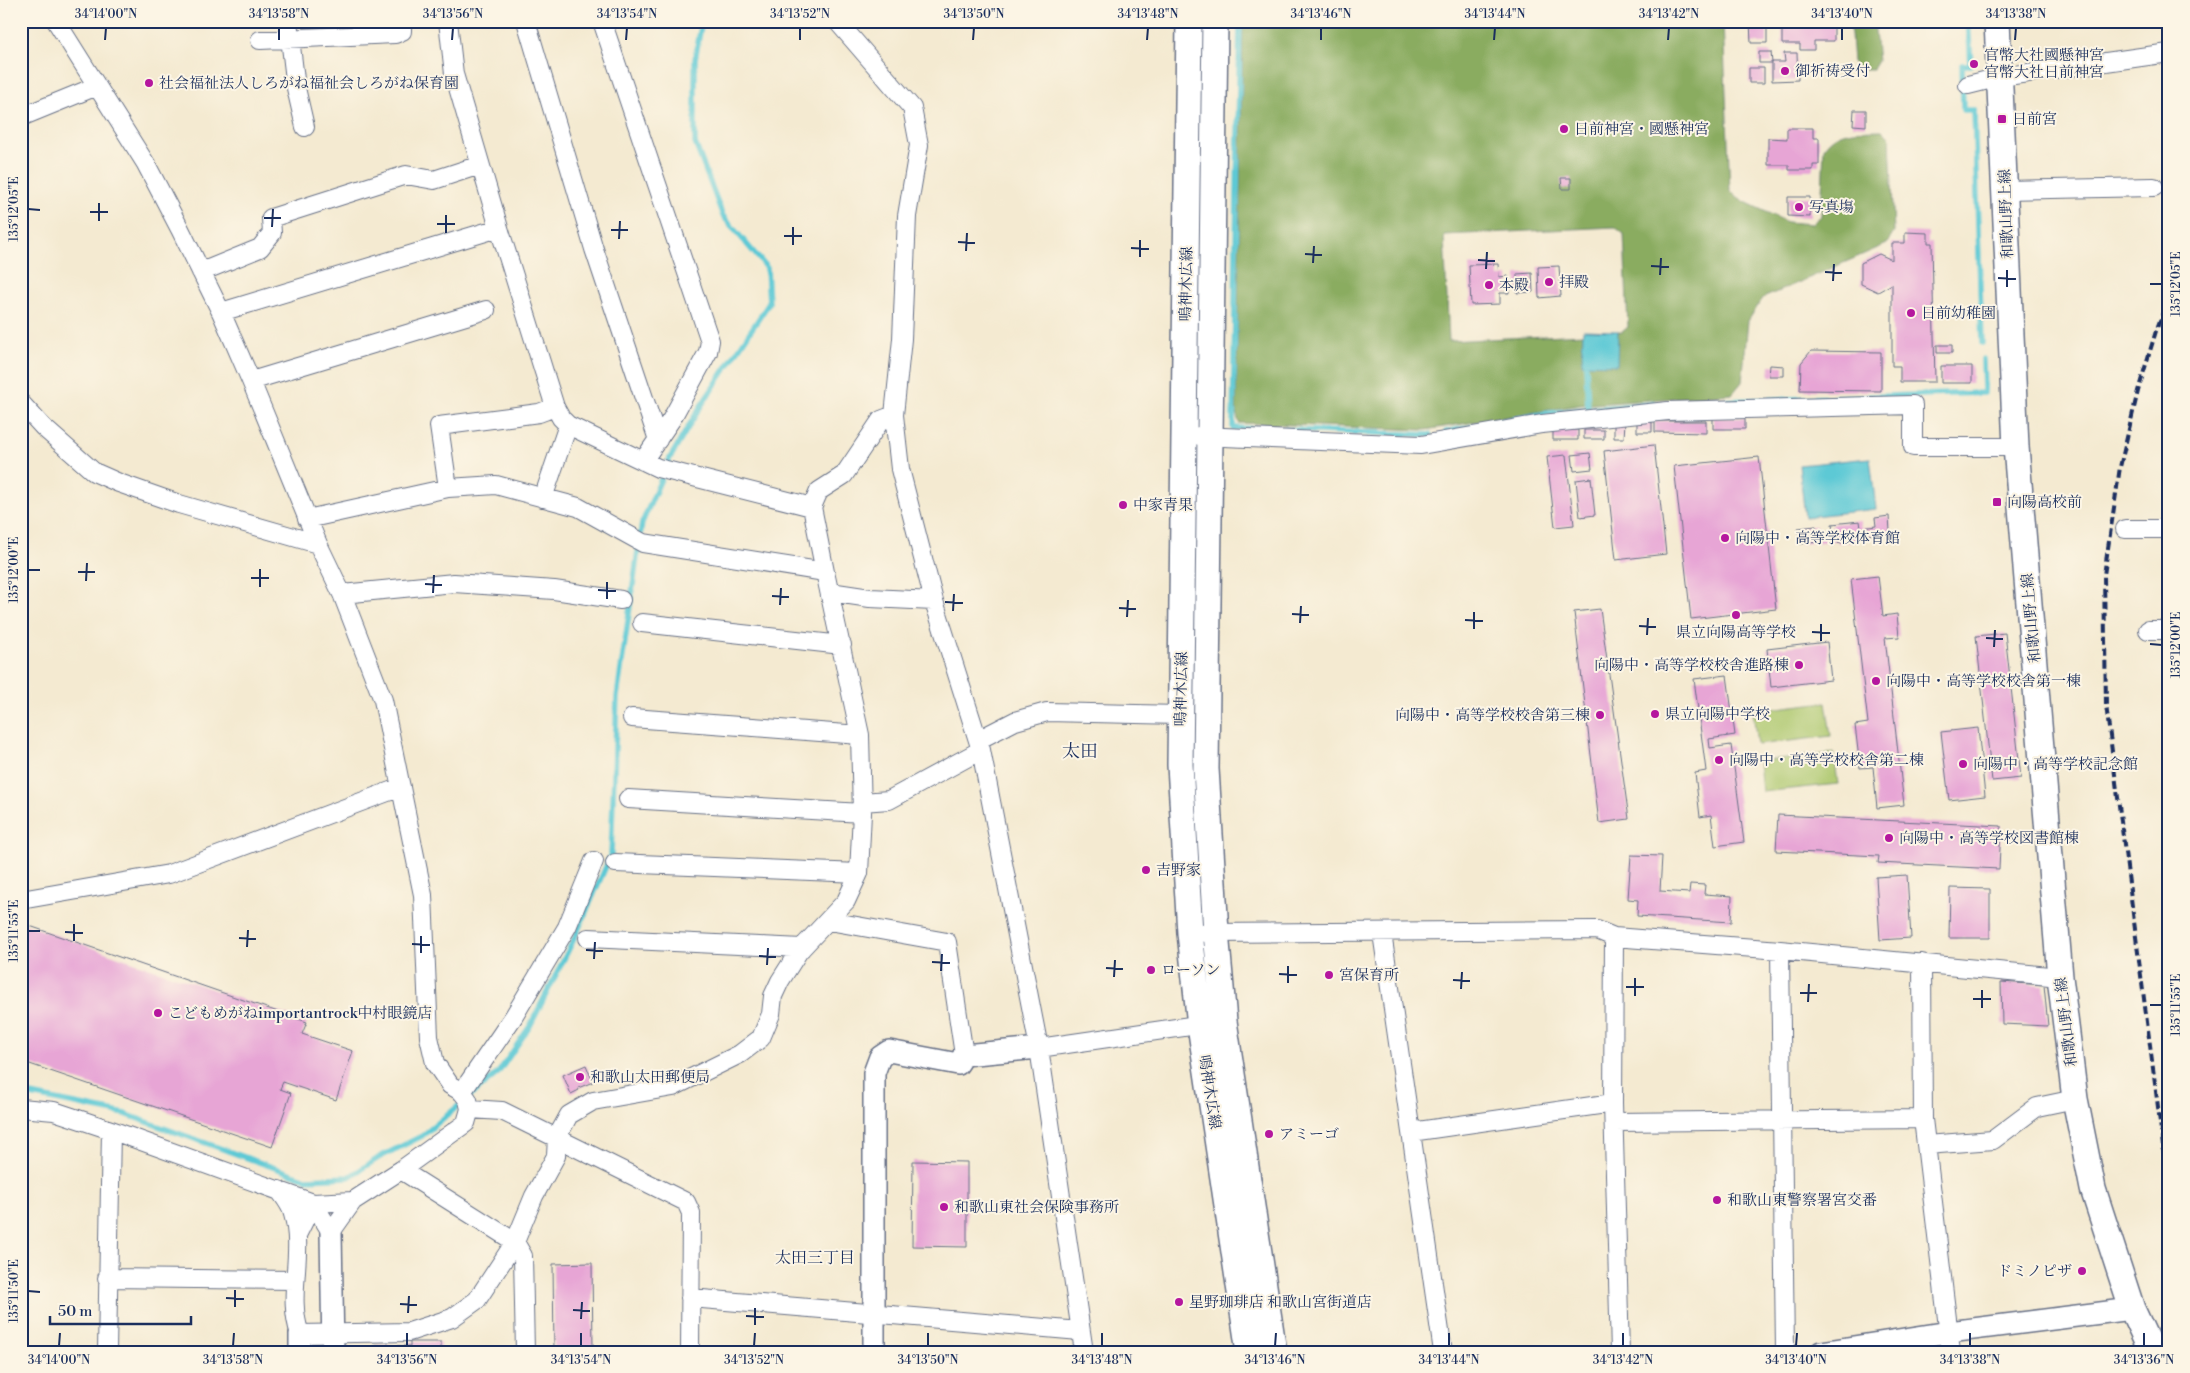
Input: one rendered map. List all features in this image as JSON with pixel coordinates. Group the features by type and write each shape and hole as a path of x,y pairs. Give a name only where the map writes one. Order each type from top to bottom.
{"main road":[{"name":"鳴神木広線","path":"1189,21 1180,764 1190,933 1200,1025 1249,1352"},
{"name":"鳴神木広線","path":"1215,21 1206,769 1216,932 1224,1021 1274,1352"},
{"name":"和歌山野上線","path":"1997,21 2016,447 2060,976 2075,1099 2093,1189 2132,1309 2152,1352"}],"street":[{"path":"56,21 146,164 202,272 251,380 307,519 342,594 383,700 423,895 429,1037 435,1063 450,1085 462,1092 468,1100 470,1110 466,1123 354,1202 331,1232"},
{"path":"288,21 296,88 305,128"},
{"path":"260,40 395,34 402,31 402,21"},
{"path":"448,21 454,74 480,166 555,407 561,418 568,425 658,468 812,507"},
{"path":"526,21 594,249 658,440"},
{"path":"602,21 710,341 708,352 672,420 643,461"},
{"path":"838,21 912,108 919,145 907,216 902,339 894,415 900,469 934,601 979,745 1039,1048 1084,1352"},
{"path":"1968,84 2000,77 2169,53"},
{"path":"21,117 97,86"},
{"path":"202,272 260,248 272,233 271,218 406,175 434,180 480,166"},
{"path":"2005,190 2154,187"},
{"path":"221,312 499,228"},
{"path":"251,380 486,310"},
{"path":"21,403 43,427 94,472 179,504 318,544"},
{"path":"1184,436 1420,445 1542,424 1668,411 1792,406 1913,405 1912,447 2016,447"},
{"path":"448,488 439,426 539,413 555,407"},
{"path":"280,1190 293,1212 297,1235 294,1318 300,1343 333,1342 409,1332 452,1318 477,1300 515,1242 534,1196 556,1156 557,1137 569,1115 593,1101 673,1087 747,1049 760,1038 771,1014 773,996 780,981 802,948 846,901 859,873 862,807 860,735 812,507 819,491 844,475 881,420 894,415"},
{"path":"543,498 568,425"},
{"path":"307,519 448,488 496,485 578,507 644,543 825,572"},
{"path":"2125,528 2169,529"},
{"path":"342,594 454,583 554,590 621,600"},
{"path":"830,592 870,598 934,601"},
{"path":"642,623 842,646"},
{"path":"2148,630 2169,630"},
{"path":"628,799 862,807 889,800 1015,721 1047,712 1180,716"},
{"path":"632,718 860,735"},
{"path":"21,900 169,874 401,787"},
{"path":"462,1092 514,1016 566,927 594,861"},
{"path":"615,863 859,873"},
{"path":"829,920 947,942 964,1055 958,1064 889,1051 880,1057 874,1074 874,1352"},
{"path":"1190,933 1597,930 1614,937 1780,950 2060,976"},
{"path":"1382,932 1443,1352"},
{"path":"1614,937 1613,1103 1620,1352"},
{"path":"588,938 802,948"},
{"path":"1780,950 1785,1352"},
{"path":"1922,963 1923,1119 1950,1342"},
{"path":"964,1055 1039,1048 1224,1021"},
{"path":"1926,1145 1993,1140 2037,1107 2075,1099"},
{"path":"1411,1132 1613,1103"},
{"path":"21,1108 54,1111 280,1190 313,1204 354,1202"},
{"path":"470,1110 502,1111 686,1202 691,1213 690,1352"},
{"path":"1614,1122 1923,1119"},
{"path":"107,1352 111,1130"},
{"path":"401,1170 515,1242 523,1256 525,1352"},
{"path":"313,1204 331,1232 333,1342"},
{"path":"297,1235 313,1204"},
{"path":"107,1278 295,1280"},
{"path":"690,1298 1080,1331"},
{"path":"1821,1352 1950,1342 2132,1309"}],"green space":[{"name":"日前神宮・國懸神宮","path":"1243,21 1723,21 1730,191 1739,199 1787,222 1812,224 1821,216 1824,148 1829,141 1843,133 1858,131 1882,130 1890,138 1894,232 1887,244 1763,298 1748,321 1742,382 1732,394 1580,405 1425,430 1239,423 1236,412","holes":["1615,227 1624,234 1628,327 1622,332 1449,341 1444,235"]},
{"path":"1850,21 1874,21 1878,61 1873,69 1859,69 1853,62"},
{"path":"1826,702 1831,736 1757,745 1753,711"},
{"path":"1834,753 1838,784 1762,792 1759,761"}],"water":[{"path":"1583,330 1618,331 1617,365 1582,364"},
{"path":"1870,458 1876,509 1805,517 1799,465"}],"building":[{"path":"1750,21 1767,21 1767,43 1751,43"},
{"path":"1782,21 1834,21 1834,41 1814,41 1814,50 1800,50 1800,44 1782,44"},
{"path":"1759,52 1771,52 1772,63 1759,63"},
{"name":"御祈祷受付","path":"1784,53 1797,53 1798,80 1772,81 1772,62 1785,62"},
{"path":"1749,68 1764,68 1764,83 1749,83"},
{"path":"1854,110 1866,110 1866,126 1853,125"},
{"path":"1787,128 1813,128 1813,138 1819,138 1819,165 1813,165 1813,170 1789,170 1789,165 1768,165 1768,138 1787,139"},
{"path":"1561,178 1571,178 1571,189 1562,189"},
{"name":"写真塲","path":"1788,197 1810,197 1810,217 1788,216"},
{"path":"1905,232 1928,233 1928,243 1932,243 1935,382 1900,382 1900,366 1892,366 1892,284 1878,292 1861,284 1861,263 1879,254 1892,260 1892,243 1905,243"},
{"name":"本殿","path":"1498,264 1499,277 1508,276 1509,293 1500,293 1500,304 1471,305 1469,265"},
{"name":"拝殿","path":"1559,266 1561,296 1539,298 1538,267"},
{"path":"1532,273 1533,292 1517,293 1517,274"},
{"path":"1937,345 1952,345 1952,353 1937,353"},
{"path":"1811,351 1881,352 1881,391 1800,390 1801,363"},
{"path":"1770,365 1784,366 1784,376 1769,376"},
{"path":"1941,366 1972,366 1972,383 1941,383"},
{"path":"1713,418 1745,418 1745,429 1713,429"},
{"path":"1655,421 1706,421 1706,433 1655,432"},
{"path":"1614,422 1625,422 1624,438 1614,438"},
{"path":"1637,422 1652,422 1652,432 1637,432"},
{"path":"1553,430 1578,430 1578,440 1553,440"},
{"path":"1584,430 1604,430 1604,439 1584,439"},
{"path":"1654,445 1666,554 1616,560 1604,451"},
{"path":"1590,453 1592,469 1574,471 1572,455"},
{"path":"1566,455 1574,525 1555,527 1547,457"},
{"name":"向陽中・高等学校体育館","path":"1759,457 1776,609 1691,619 1674,466"},
{"path":"1591,478 1595,515 1580,517 1576,480"},
{"path":"1889,516 1890,532 1857,536 1858,541 1838,543 1838,540 1800,544 1798,528 1816,526 1817,533 1833,531 1832,524 1860,521 1861,528 1876,526 1875,518"},
{"name":"向陽中・高等学校校舎第一棟","path":"1878,576 1883,616 1897,614 1899,637 1885,638 1904,805 1877,808 1873,767 1860,768 1855,725 1868,723 1851,579"},
{"name":"向陽中・高等学校校舎第三棟","path":"1600,609 1629,819 1599,823 1574,612"},
{"path":"2005,633 2021,778 1992,781 1976,636"},
{"name":"向陽中・高等学校校舎進路棟","path":"1827,642 1831,680 1771,687 1767,649"},
{"name":"向陽中・高等学校校舎第二棟","path":"1727,675 1735,735 1709,739 1710,748 1731,745 1744,842 1715,846 1711,815 1700,817 1695,773 1706,771 1694,679"},
{"name":"向陽中・高等学校記念館","path":"1978,728 1985,796 1949,800 1941,732"},
{"name":"向陽中・高等学校図書館棟","path":"1778,815 2001,826 1999,869 1878,863 1879,856 1776,851"},
{"path":"1631,855 1662,856 1660,891 1689,893 1690,884 1705,885 1704,894 1732,896 1731,922 1637,916 1638,900 1628,899"},
{"path":"1907,875 1911,938 1880,940 1876,877"},
{"path":"1950,888 1990,889 1990,938 1949,938"},
{"path":"21,923 307,1022 302,1034 353,1051 336,1100 283,1082 280,1089 291,1093 272,1147 21,1061"},
{"path":"2001,982 2044,985 2048,1026 2002,1024"},
{"path":"586,1065 593,1082 578,1088 579,1090 571,1094 563,1075"},
{"path":"913,1161 967,1162 967,1247 912,1246"},
{"path":"592,1263 593,1352 554,1352 553,1264"},
{"path":"410,1342 441,1342 441,1352 376,1352 376,1345 410,1346"}],"waterway":[{"path":"21,1093 125,1114 306,1179 349,1177 380,1157 422,1136 498,1073 530,1026 575,937 611,855 617,697 642,523 670,458 699,409 769,303 767,268 723,216 695,143 695,59 702,21"},
{"path":"1240,21 1233,428 1430,435"},
{"path":"1968,21 1971,65 1962,65 1963,110 1974,110 1982,343"},
{"path":"1688,402 1984,393 1983,359"},
{"path":"1586,366 1588,409 1656,404"},
{"path":"1446,432 1542,414 1588,409"}],"railway":[{"path":"2169,297 2156,331 2138,391 2120,467 2104,575 2106,705 2169,1192"}],"place":[{"name":"官幣大社國懸神宮 官幣大社日前神宮","path":"1974,64"},
{"name":"御祈祷受付","path":"1785,71"},
{"name":"社会福祉法人しろがね福祉会しろがね保育園","path":"149,83"},
{"name":"日前宮","path":"2002,119"},
{"name":"日前神宮・國懸神宮","path":"1564,129"},
{"name":"写真塲","path":"1799,207"},
{"name":"拝殿","path":"1549,282"},
{"name":"本殿","path":"1489,285"},
{"name":"日前幼稚園","path":"1911,313"},
{"name":"向陽高校前","path":"1997,502"},
{"name":"中家青果","path":"1123,505"},
{"name":"向陽中・高等学校体育館","path":"1725,538"},
{"name":"県立向陽高等学校","path":"1736,615"},
{"name":"向陽中・高等学校校舎進路棟","path":"1799,665"},
{"name":"向陽中・高等学校校舎第一棟","path":"1876,681"},
{"name":"県立向陽中学校","path":"1655,714"},
{"name":"向陽中・高等学校校舎第三棟","path":"1600,715"},
{"name":"向陽中・高等学校校舎第二棟","path":"1719,760"},
{"name":"向陽中・高等学校記念館","path":"1963,764"},
{"name":"向陽中・高等学校図書館棟","path":"1889,838"},
{"name":"吉野家","path":"1146,870"},
{"name":"ローソン","path":"1151,970"},
{"name":"宮保育所","path":"1329,975"},
{"name":"こどもめがねimportantrock中村眼鏡店","path":"158,1013"},
{"name":"和歌山太田郵便局","path":"580,1077"},
{"name":"アミーゴ","path":"1269,1134"},
{"name":"和歌山東警察署宮交番","path":"1717,1200"},
{"name":"和歌山東社会保険事務所","path":"944,1207"},
{"name":"ドミノピザ","path":"2082,1271"},
{"name":"星野珈琲店 和歌山宮街道店","path":"1179,1302"}],"district":[{"name":"太田","path":"1080,751"},
{"name":"太田三丁目","path":"815,1257"}]}
